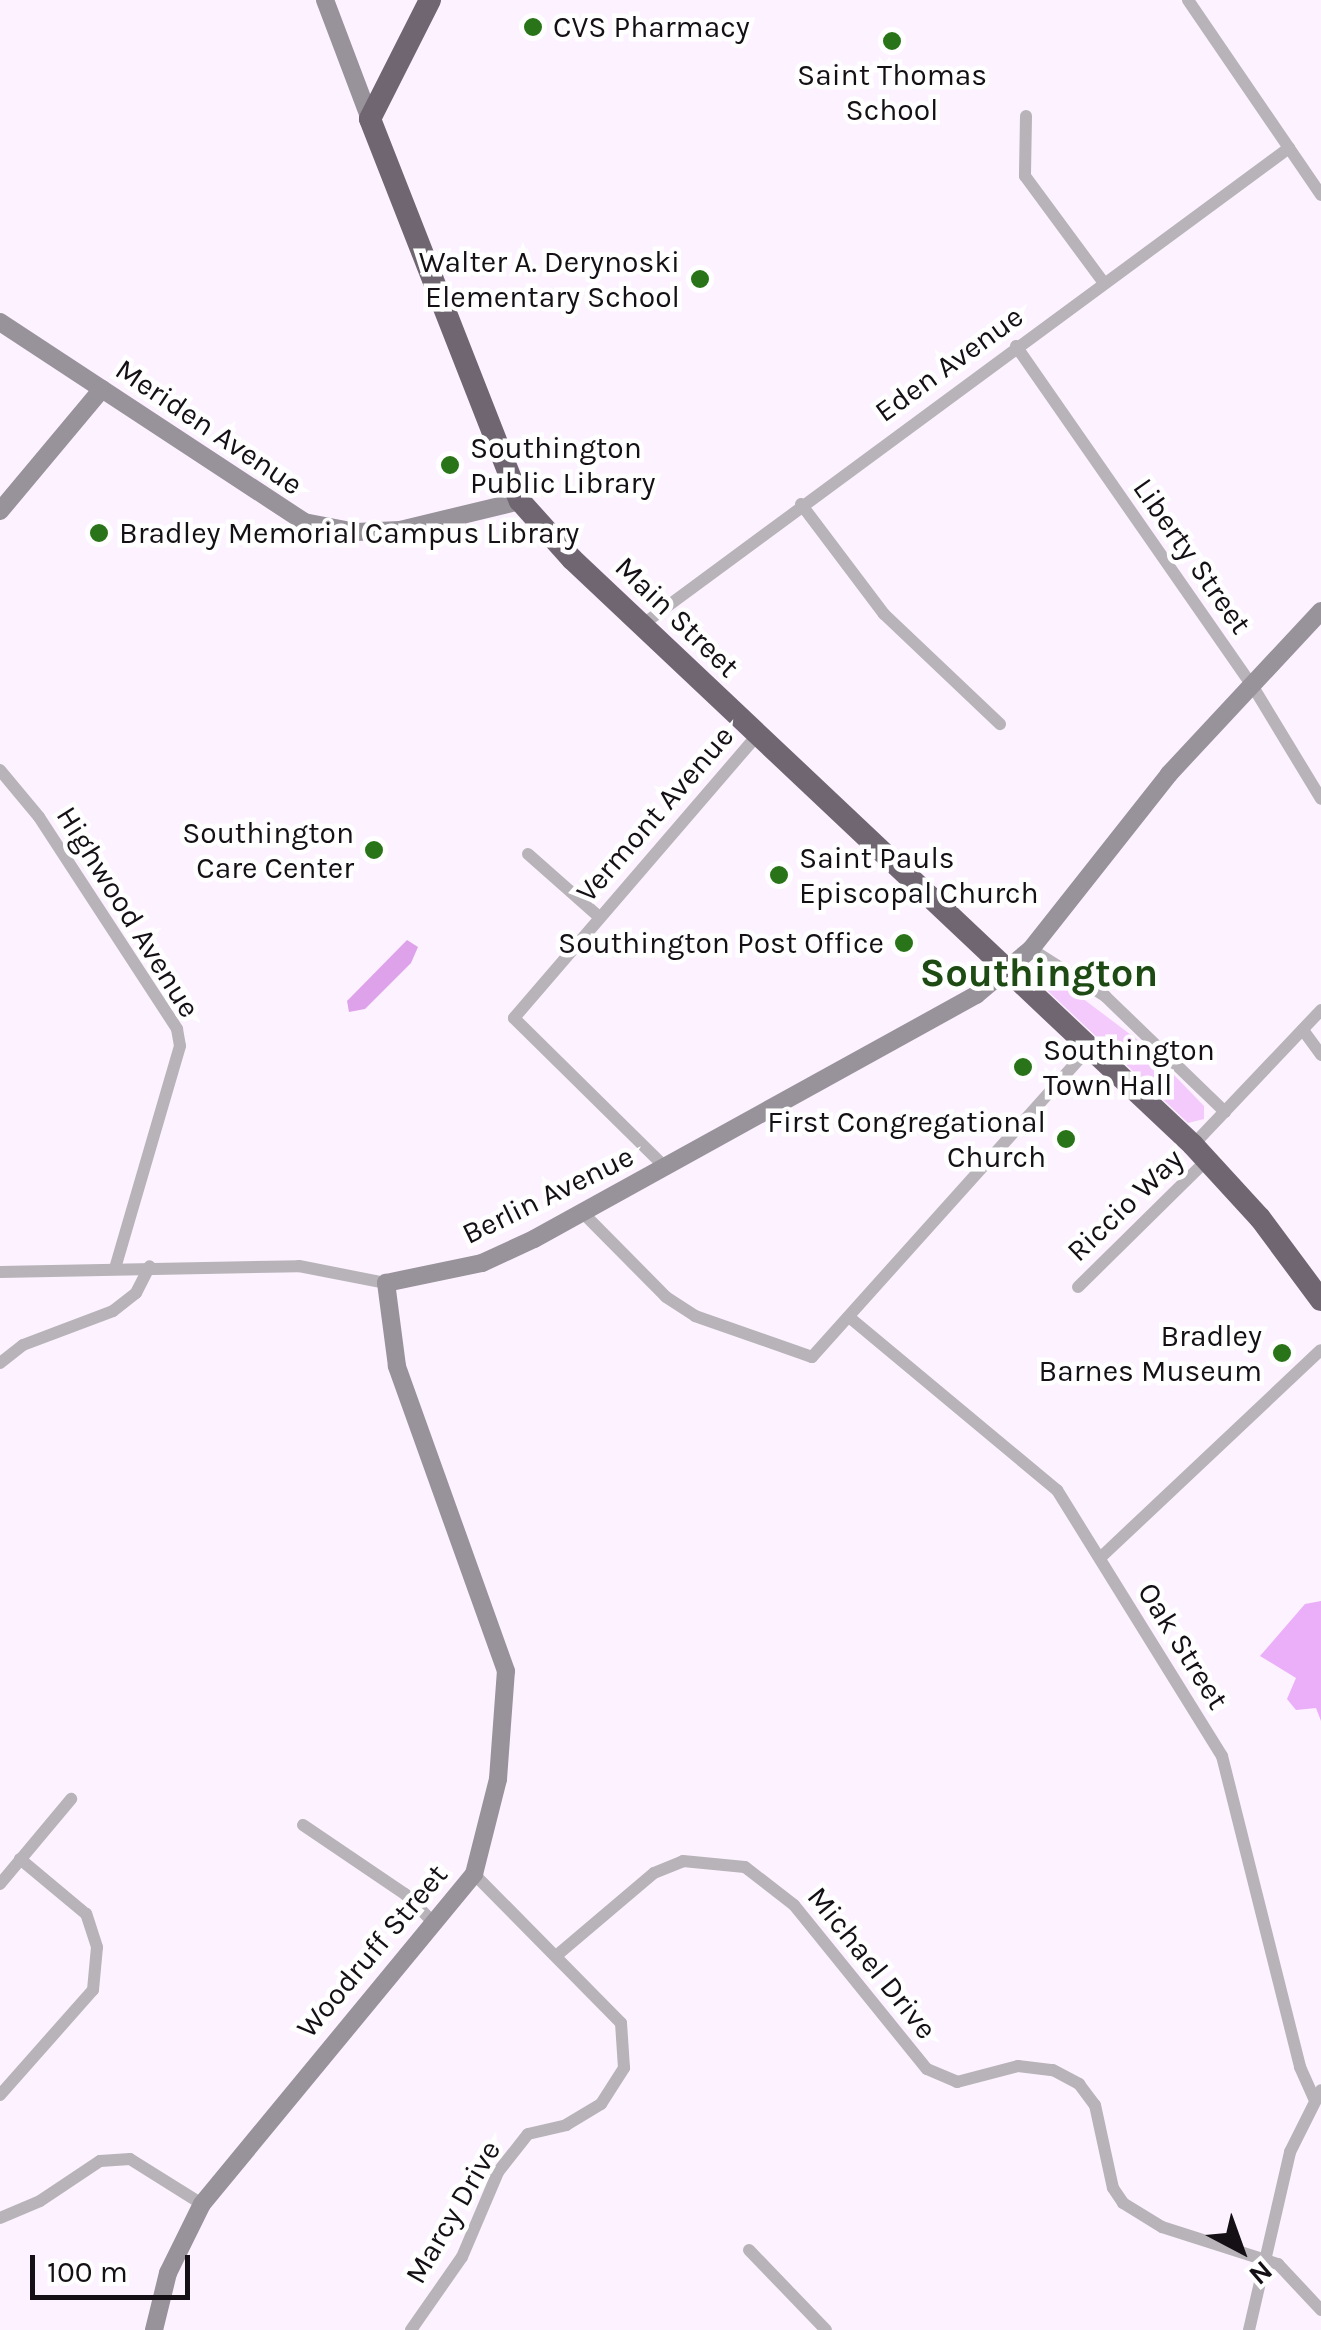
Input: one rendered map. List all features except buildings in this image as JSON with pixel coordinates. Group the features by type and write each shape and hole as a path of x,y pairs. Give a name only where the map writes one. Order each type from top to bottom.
{"highway":[{"path":"370,119 430,0"},
{"name":"Main Street","path":"370,119 520,501 642,625 1200,1152 1260,1218 1321,1300"}],"street":[{"path":"325,0 370,119"},
{"path":"1188,0 1321,195"},
{"path":"1026,116 1024,176 1104,283"},
{"name":"Eden Avenue","path":"642,625 800,504 1289,148"},
{"name":"Meriden Avenue","path":"0,322 304,522 356,532 400,530 520,501"},
{"name":"Liberty Street","path":"1016,346 1252,686 1321,800"},
{"path":"0,511 102,389"},
{"path":"800,504 884,614 1000,724"},
{"name":"Berlin Avenue","path":"0,1272 116,1266 299,1266 386,1283 482,1263 583,1213 1010,970 1032,950 1169,774 1321,611"},
{"name":"Vermont Avenue","path":"664,1167 514,1018 757,735"},
{"name":"Highwood Avenue","path":"0,770 114,927 180,1046 116,1266"},
{"path":"528,854 598,916"},
{"path":"1032,950 1105,996 1225,1112"},
{"name":"Riccio Way","path":"1078,1287 1200,1152 1225,1112 1321,1010"},
{"path":"1303,1030 1321,1055"},
{"path":"583,1213 666,1297 695,1316 812,1357 1090,1047"},
{"path":"0,1363 23,1346 113,1311 136,1294 150,1266"},
{"name":"Woodruff Street","path":"155,2330 168,2273 202,2204 474,1874 498,1779 506,1671 397,1366 386,1283"},
{"name":"Oak Street","path":"849,1317 1057,1490 1222,1756 1300,2067 1318,2094"},
{"path":"1100,1558 1321,1350"},
{"path":"0,1884 71,1800"},
{"path":"303,1825 405,1894 433,1922"},
{"path":"0,2095 93,1990 97,1947 86,1914 20,1860"},
{"name":"Michael Drive","path":"556,1956 654,1873 712,1860 745,1867 794,1904 927,2069 957,2082 1018,2066 1053,2070 1079,2084 1096,2105 1112,2188 1130,2210 1162,2227 1262,2256"},
{"name":"Marcy Drive","path":"411,2330 462,2257 498,2172 528,2134 566,2125 601,2104 624,2068 621,2022 474,1874"},
{"path":"1249,2330 1262,2256 1290,2152 1318,2094"},
{"path":"0,2218 40,2201 100,2160 130,2159 202,2204"},
{"path":"749,2250 826,2330"},
{"path":"1262,2256 1321,2310"}],"shaded area":[{"path":"407,940 418,947 411,963 365,1009 349,1012 347,1001"},
{"path":"1041,967 1147,1047 1204,1106 1204,1119 1188,1123 1035,979"},
{"path":"1321,1601 1321,1721 1316,1708 1296,1710 1287,1699 1296,1678 1260,1656 1305,1604"}],"place":[{"name":"CVS Pharmacy","path":"533,27"},
{"name":"Saint Thomas School","path":"892,41"},
{"name":"Walter A. Derynoski Elementary School","path":"700,279"},
{"name":"Southington Public Library","path":"450,465"},
{"name":"Bradley Memorial Campus Library","path":"99,533"},
{"name":"Southington Care Center","path":"374,850"},
{"name":"Saint Pauls Episcopal Church","path":"779,875"},
{"name":"Southington Post Office","path":"904,943"},
{"name":"Southington Town Hall","path":"1023,1067"},
{"name":"First Congregational Church","path":"1066,1139"},
{"name":"Bradley Barnes Museum","path":"1282,1353"}],"district":[{"name":"Southington","path":"1039,973"}]}
